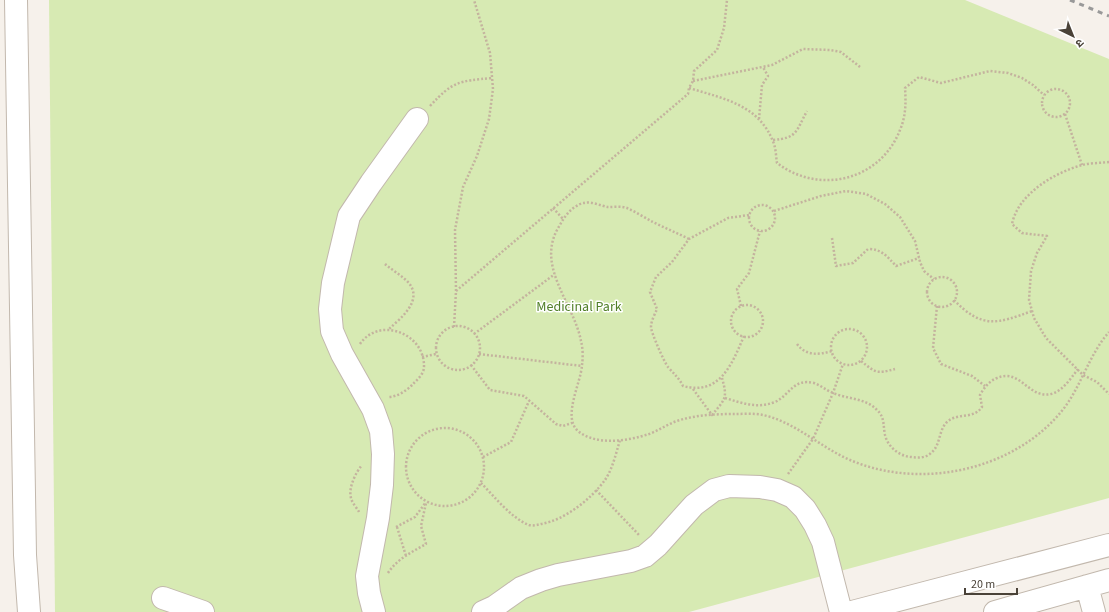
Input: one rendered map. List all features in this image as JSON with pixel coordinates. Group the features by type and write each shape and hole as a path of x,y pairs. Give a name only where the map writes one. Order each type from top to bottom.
{"street":[{"path":"16,0 25,547 29,612"},
{"path":"374,612 369,593 367,576 386,526 382,485 383,454 381,430 372,409 332,332 330,308 333,283 349,216 417,119"},
{"path":"483,612 494,607 521,588 541,580 558,575 631,561 645,556 658,545 694,505 714,490 729,486 760,486 777,490 793,497 805,509 823,542 842,612"},
{"path":"852,612 1109,546"},
{"path":"995,612 1109,580"},
{"path":"1087,586 1094,612"},
{"path":"163,598 203,612"}],"path":[{"path":"454,327 456,291 455,230 462,188 477,156 489,119 493,89 490,53 474,0"},
{"path":"456,291 688,94 689,88 693,82 694,72 717,50 724,28 727,0"},
{"path":"693,82 772,65 803,49 841,52 860,68"},
{"path":"759,119 762,85 768,76 763,67"},
{"path":"689,88 741,105 759,119 773,140 777,163 788,171 819,180 836,181 856,175 873,166 888,150 900,131 906,110 905,88 918,77 941,83 990,71 1008,73 1022,78 1044,95"},
{"path":"417,119 444,90 456,83 492,78"},
{"path":"1052,90 1061,90 1065,92 1068,96 1070,106 1065,114 1057,118 1048,116 1041,104 1044,95 1047,91 1052,90"},
{"path":"773,140 786,139 794,135 807,111"},
{"path":"1065,114 1082,165"},
{"path":"1109,162 1082,165 1046,180 1022,201 1014,214 1012,224 1022,233 1047,236 1036,253 1031,272 1029,300 1034,318 1046,338 1084,375 1097,382 1109,394"},
{"path":"774,211 821,196 846,191 866,194 885,204 900,217 915,241 924,271 934,279"},
{"path":"689,239 625,207 607,206 586,202 574,207 563,219 555,234 551,249 552,265 559,287 575,320 582,342 582,366 571,410 572,423 578,431 590,438 603,440 627,440 650,434 678,420 712,415 762,415 784,423 850,460 880,470 922,474 946,473 981,466 1035,437 1061,412 1084,375 1098,345 1109,332"},
{"path":"758,205 767,205 774,211 776,220 775,224 768,230 756,230 750,223 749,215 754,207 758,205"},
{"path":"553,208 563,219"},
{"path":"744,336 731,366 722,378 709,385 693,389 683,386 679,378 667,366 662,353 656,345 651,327 657,309 650,292 656,277 672,262 689,239 728,218 749,215"},
{"path":"741,306 737,289 749,272 760,231"},
{"path":"832,238 836,266 853,263 868,249 876,249 882,252 896,266 919,258"},
{"path":"385,264 408,282 412,289 413,304 407,312 389,329"},
{"path":"474,334 555,274"},
{"path":"944,277 952,281 956,290 954,300 951,304 946,306 937,306 929,300 927,291 928,286 934,279 944,277"},
{"path":"954,300 966,312 979,319 994,322 1032,311"},
{"path":"741,306 751,306 760,312 762,322 758,331 750,336 744,336 735,332 731,322 733,312 741,306"},
{"path":"937,306 933,348 941,364 972,376 985,386"},
{"path":"454,327 468,329 478,340 479,354 471,365 465,369 451,369 444,365 436,354 438,339 442,333 454,327"},
{"path":"347,363 361,342 375,332 389,329 402,332 412,339 421,350 424,368 419,378 409,389 394,397 378,398 360,386"},
{"path":"846,329 858,330 866,339 868,345 865,356 860,361 849,365 843,364 834,357 831,345 840,331 846,329"},
{"path":"796,344 811,354 821,354 832,351"},
{"path":"422,357 436,354"},
{"path":"479,354 582,366"},
{"path":"860,361 874,372 884,372 895,369"},
{"path":"777,490 813,439 833,393 843,364"},
{"path":"471,365 490,390 524,396 556,424 562,426 572,423"},
{"path":"725,398 753,406 765,405 776,401 794,386 804,382 815,384 833,393 872,406 878,411 884,422 885,436 889,445 897,453 907,457 919,458 930,454 938,446 941,431 948,422 955,417 967,416 978,412 982,407 980,395 985,386 994,379 1005,375 1016,377 1030,389 1039,393 1051,394 1066,385 1078,369"},
{"path":"712,415 725,398 722,378"},
{"path":"693,389 712,415"},
{"path":"483,457 511,442 529,401"},
{"path":"445,428 458,430 469,436 478,445 483,457 484,470 481,483 474,494 464,502 451,506 438,506 426,502 416,494 409,483 405,471 406,458 412,446 420,436 432,430 445,428"},
{"path":"481,483 517,518 531,526 551,522 570,513 606,480 620,440"},
{"path":"596,490 653,549"},
{"path":"406,556 386,526 415,517 426,502"},
{"path":"387,575 391,568 406,556 426,544 421,526 426,502"}],"green space":[{"name":"Medicinal Park","path":"49,0 965,0 1109,59 1109,498 689,612 55,612"}],"railway":[{"path":"1070,0 1109,16"}]}
